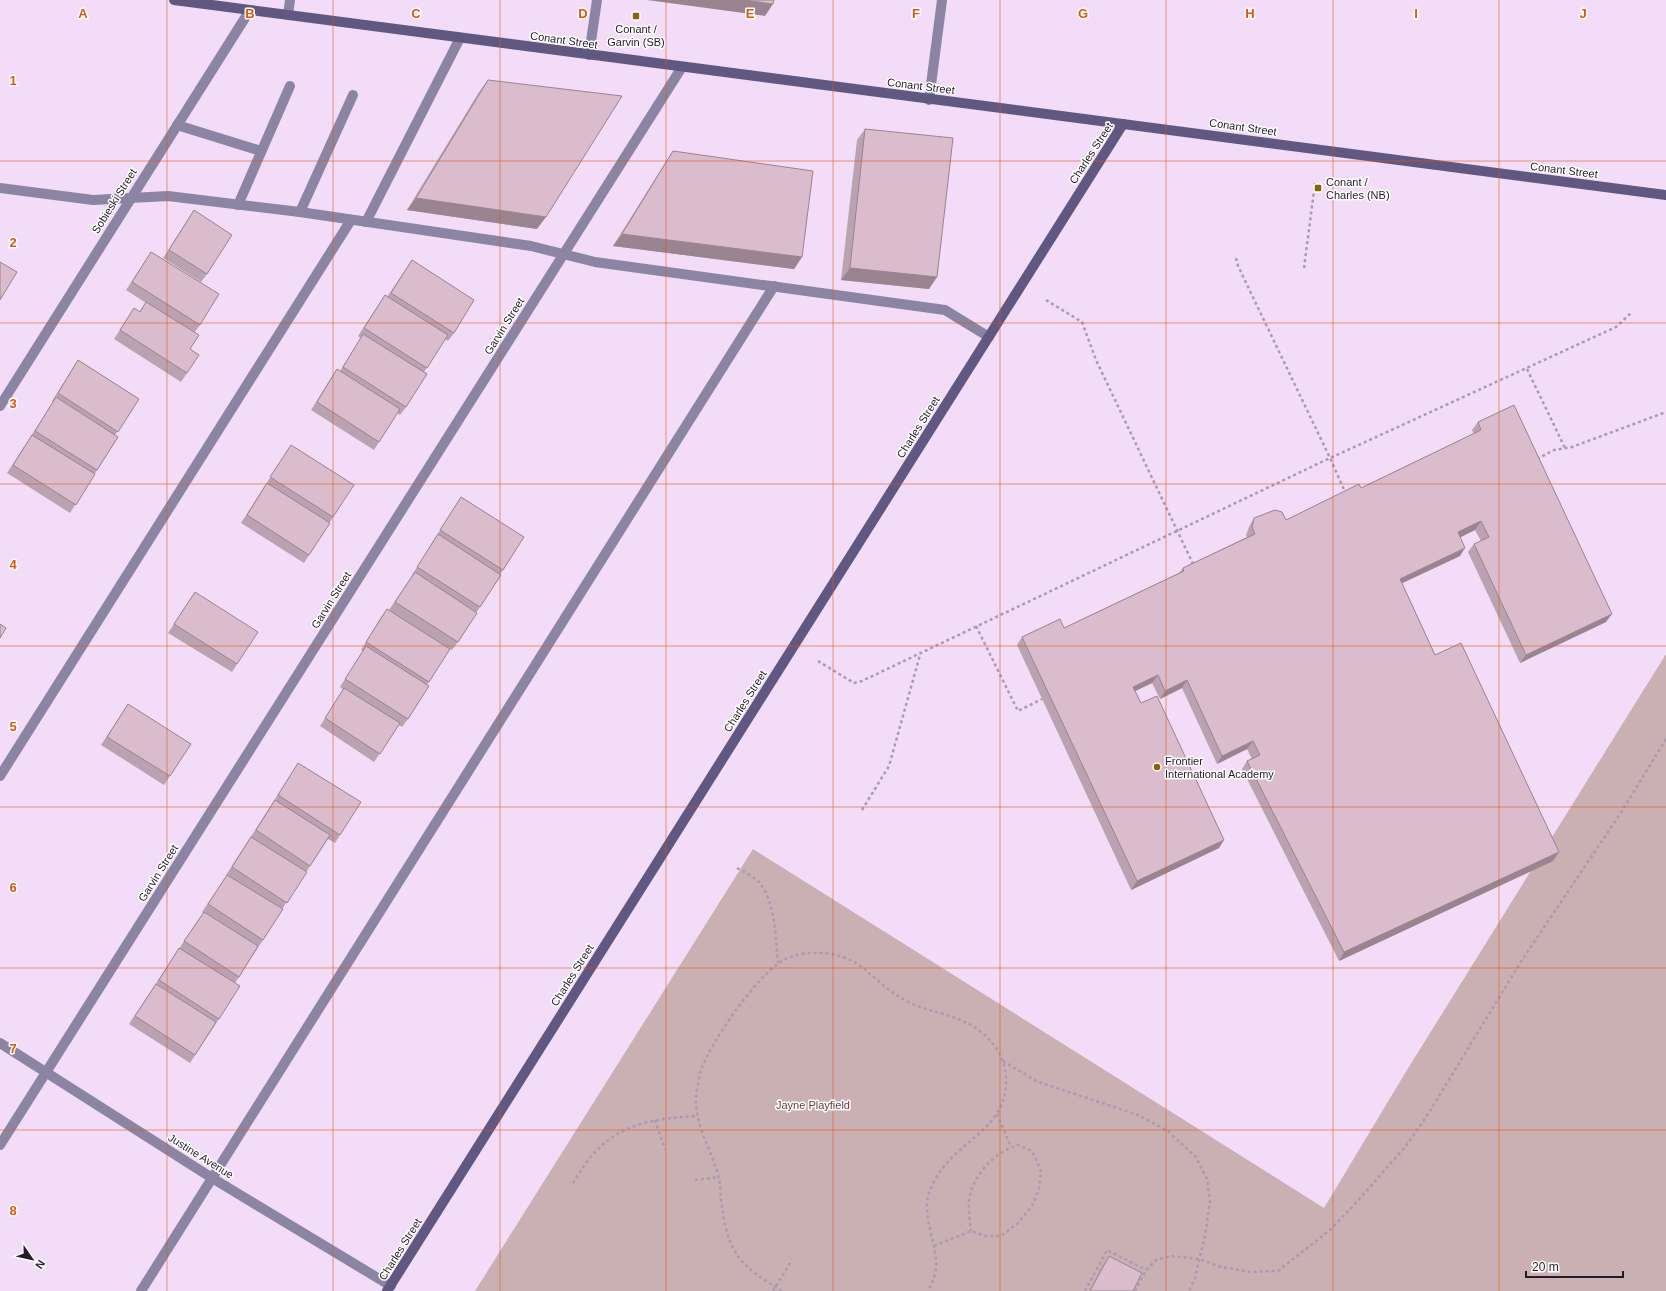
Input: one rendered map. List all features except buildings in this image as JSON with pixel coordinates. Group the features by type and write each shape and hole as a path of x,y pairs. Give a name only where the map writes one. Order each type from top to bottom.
{"main road":[{"name":"Conant Street","path":"174,0 929,100 1666,195"},
{"name":"Charles Street","path":"389,1288 1123,124"}],"street":[{"path":"288,15 290,0"},
{"path":"589,55 597,0"},
{"path":"929,100 942,0"},
{"name":"Sobieski Street","path":"0,406 250,10"},
{"path":"366,222 460,38"},
{"name":"Garvin Street","path":"0,1145 682,67"},
{"path":"238,205 290,86"},
{"path":"300,212 353,95"},
{"path":"177,125 261,151"},
{"path":"0,188 93,200 168,196 300,212 531,246 595,262 945,310 989,338"},
{"path":"0,776 351,220"},
{"path":"142,1291 774,286"},
{"name":"Justine Avenue","path":"0,1043 212,1178 389,1288"}],"path":[{"path":"1304,268 1315,183"},
{"path":"1236,258 1238,266 1347,496"},
{"path":"1046,300 1082,322 1096,360 1195,568"},
{"path":"818,661 854,683 920,655 976,626 1330,458 1616,327 1632,312"},
{"path":"1526,369 1564,448"},
{"path":"1531,462 1554,450 1572,447 1666,412"},
{"path":"976,626 1018,711 1042,699"},
{"path":"862,810 889,766 920,655"},
{"path":"1135,1291 1146,1270 1156,1260 1170,1256 1199,1259 1221,1267 1250,1272 1278,1271 1330,1230 1379,1178 1406,1146 1428,1114 1514,973 1622,811 1666,739"},
{"path":"737,868 756,879 762,886 767,896 776,940 778,964"},
{"path":"782,1291 754,1274 737,1257 730,1243 725,1225 719,1177 697,1116 696,1096 701,1071 708,1055 720,1034 742,1002 762,978 784,959 812,953 835,954 864,967 890,990 906,1001 969,1024 981,1032 1000,1054 1006,1079 1005,1094 997,1114 993,1121 941,1170 927,1203 936,1262 933,1281 928,1291"},
{"path":"1002,1060 1036,1081 1138,1115 1168,1131 1195,1156 1206,1180 1210,1201 1195,1278 1189,1291"},
{"path":"997,1114 1011,1147"},
{"path":"573,1183 588,1160 599,1148 627,1129 655,1120 697,1116"},
{"path":"655,1120 665,1149"},
{"path":"934,1246 971,1231 985,1236 1001,1236 1017,1224 1032,1206 1039,1189 1041,1172 1032,1151 1018,1145 1011,1147 997,1155 988,1164 972,1189 968,1210 971,1231"},
{"path":"695,1180 719,1177"},
{"path":"1085,1291 1107,1250 1146,1270"},
{"path":"773,1291 792,1260"}],"green space":[{"name":"Jayne Playfield","path":"1666,654 1666,1291 475,1291 753,849 1324,1208 1407,1070"}],"place":[{"name":"Conant / Garvin (SB)","path":"636,16"},
{"name":"Conant / Charles (NB)","path":"1318,188"},
{"name":"Frontier International Academy","path":"1157,767"}]}
